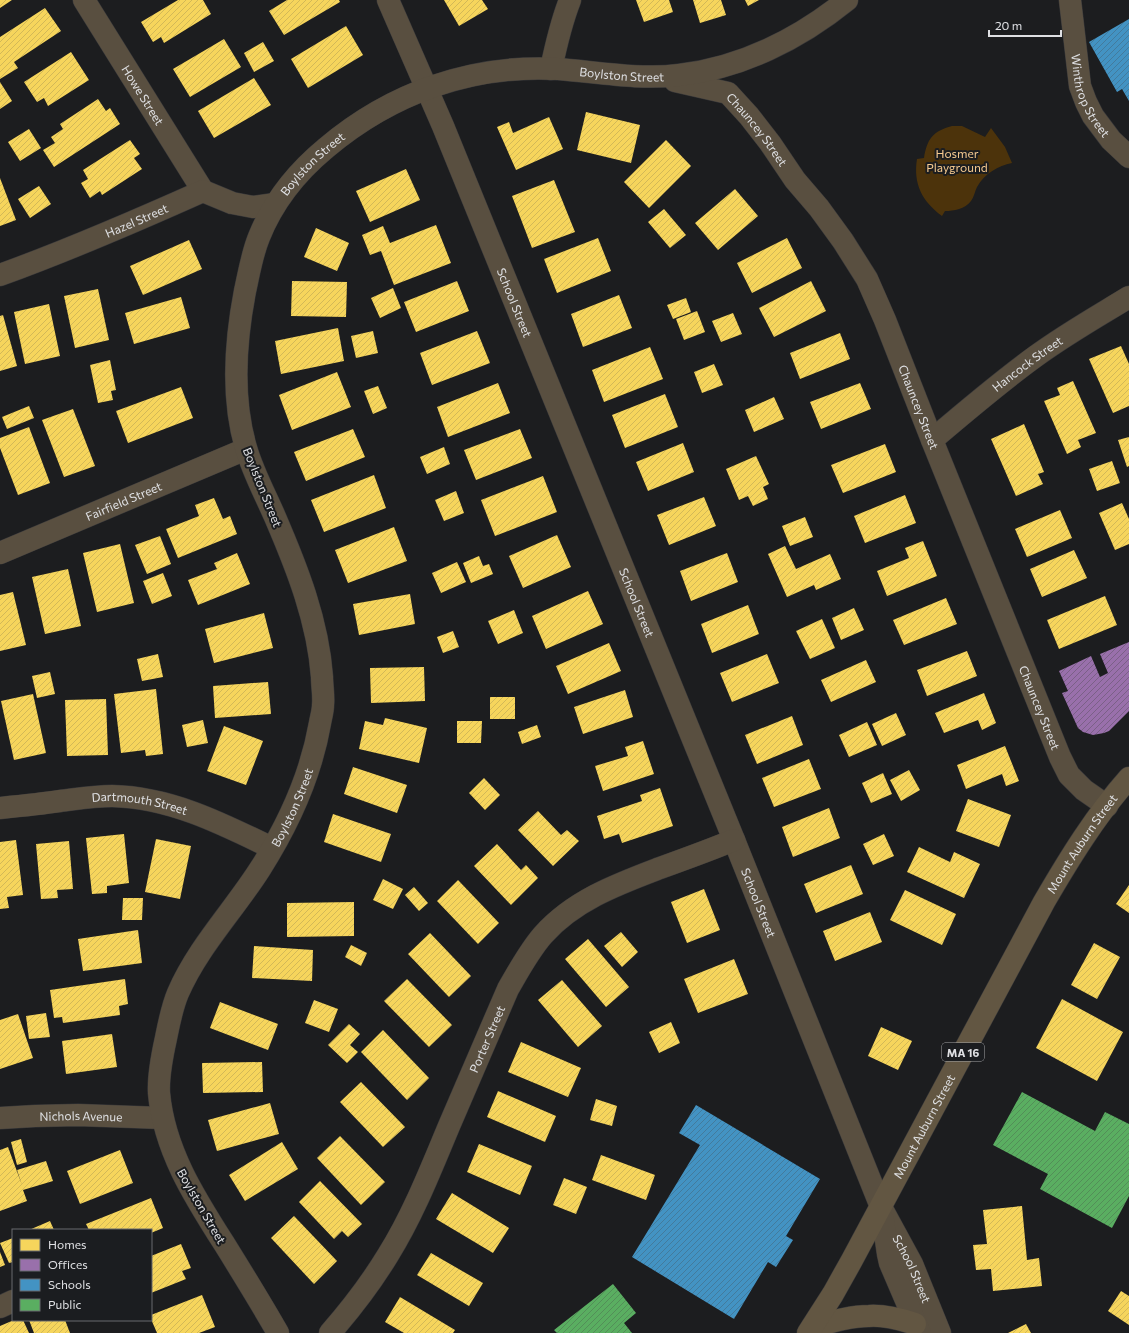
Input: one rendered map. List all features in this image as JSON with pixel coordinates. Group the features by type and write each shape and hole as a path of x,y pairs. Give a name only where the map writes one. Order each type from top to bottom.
{"main road":[{"name":"Mount Auburn Street","path":"810,1330 833,1294 881,1207 1044,902 1068,861 1129,778"},
{"path":"810,1330 850,1318 868,1316 886,1317 918,1328"}],"street":[{"name":"Howe Street","path":"84,0 203,191"},
{"name":"School Street","path":"388,0 427,88 734,840 881,1207 912,1264 940,1333"},
{"path":"551,69 556,40 570,0"},
{"name":"Boylston Street","path":"278,1333 194,1197 171,1147 162,1118 159,1088 162,1057 176,997 192,966 256,876 291,811 307,776 317,738 323,704 322,674 315,632 306,595 293,559 260,485 246,449 239,414 236,379 237,343 249,272 259,237 275,204 296,177 321,152 346,131 382,108 427,88 458,79 488,73 521,70 551,69 654,76 677,75 708,70 766,51 797,35 829,15 847,0"},
{"name":"Winthrop Street","path":"1070,0 1080,86 1086,102 1093,116 1111,140 1129,157"},
{"name":"Chauncey Street","path":"654,76 703,86 728,93 749,116 795,180 827,219 867,279 888,327 1060,757 1070,775 1084,790 1107,806"},
{"path":"203,191 232,203 253,207 275,204"},
{"name":"Hazel Street","path":"0,275 87,242 203,191"},
{"name":"Hancock Street","path":"932,440 1037,355 1073,331 1129,298"},
{"name":"Fairfield Street","path":"0,552 246,449"},
{"name":"Dartmouth Street","path":"0,808 112,796 140,798 169,804 203,816 272,848"},
{"name":"Porter Street","path":"330,1333 344,1318 388,1255 407,1221 429,1174 508,989 525,959 544,935 567,914 589,899 618,884 734,840"},
{"name":"Nichols Avenue","path":"0,1118 78,1115 162,1118"},
{"name":"School Street","path":"881,1207 891,1266 918,1328"},
{"path":"0,1307 12,1302"}],"green space":[{"name":"Hosmer Playground","path":"952,126 962,126 985,137 991,128 1005,147 1012,163 997,168 988,174 980,182 969,204 963,208 945,211 942,216 929,204 920,191 916,176 917,159 924,158 929,141 936,133"}],"building: Homes":[{"path":"0,0 12,0 0,8"},
{"path":"178,0 203,0 211,14 164,43 161,37 153,42 141,22"},
{"path":"287,0 339,0 340,2 284,35 269,11"},
{"path":"444,0 482,0 488,9 459,26"},
{"path":"636,0 669,0 673,12 644,22"},
{"path":"693,0 721,0 726,15 700,23"},
{"path":"745,0 759,0 748,6"},
{"path":"45,8 61,31 14,62 18,68 0,79 0,37"},
{"path":"346,26 363,55 308,88 291,59"},
{"path":"224,39 241,67 190,97 173,69"},
{"path":"263,42 274,61 254,72 244,53"},
{"path":"71,52 89,80 48,106 44,98 37,102 24,82"},
{"path":"254,78 271,105 214,138 198,111"},
{"path":"0,82 12,101 0,109"},
{"path":"98,99 106,111 110,108 120,124 54,167 43,150 55,143 51,137 63,129 60,124"},
{"path":"586,112 640,125 631,163 577,150"},
{"path":"549,117 563,149 516,170 497,127 509,122 513,133"},
{"path":"29,129 41,148 20,161 8,142"},
{"path":"130,140 140,154 134,158 142,169 102,195 100,191 90,198 81,183 88,179 83,170"},
{"path":"666,140 691,166 649,208 624,182"},
{"path":"406,169 420,200 370,222 356,191"},
{"path":"0,178 16,220 0,226"},
{"path":"554,180 575,232 532,248 512,196"},
{"path":"39,186 51,204 30,218 18,199"},
{"path":"735,189 758,216 718,250 695,223"},
{"path":"664,209 686,235 670,248 648,222"},
{"path":"436,225 451,263 394,285 381,251 370,255 362,235 383,226 390,243"},
{"path":"316,228 349,243 337,271 304,257"},
{"path":"598,238 611,271 557,293 544,259"},
{"path":"787,238 802,268 752,293 737,263"},
{"path":"189,240 202,269 143,295 130,266"},
{"path":"292,281 347,282 346,317 291,316"},
{"path":"457,281 469,311 416,332 404,302"},
{"path":"811,281 826,311 774,337 759,308"},
{"path":"393,288 401,308 380,318 371,298"},
{"path":"98,289 109,340 75,348 64,296"},
{"path":"619,295 632,328 583,347 571,314"},
{"path":"181,297 190,328 134,344 125,313"},
{"path":"686,298 691,312 673,319 667,305"},
{"path":"49,304 60,356 25,364 14,312"},
{"path":"697,311 705,332 684,340 676,319"},
{"path":"733,313 742,334 721,342 712,321"},
{"path":"3,315 17,366 0,371 0,316"},
{"path":"338,328 344,361 281,374 275,341"},
{"path":"373,331 378,353 356,358 351,336"},
{"path":"477,331 490,363 432,385 420,353"},
{"path":"840,333 850,359 800,379 790,353"},
{"path":"1121,346 1129,364 1129,406 1113,413 1089,359"},
{"path":"650,347 663,379 604,402 592,370"},
{"path":"110,360 116,390 111,391 113,400 98,403 90,365"},
{"path":"714,364 723,385 702,393 694,372"},
{"path":"337,372 351,407 292,430 279,395"},
{"path":"1073,381 1096,433 1078,440 1081,447 1067,454 1044,401 1060,395 1057,388"},
{"path":"498,383 510,413 448,437 437,407"},
{"path":"860,383 871,409 821,429 810,402"},
{"path":"378,386 387,408 373,414 364,391"},
{"path":"181,387 193,418 128,443 116,411"},
{"path":"665,394 678,427 625,448 612,415"},
{"path":"774,397 784,419 754,432 745,410"},
{"path":"29,406 34,418 7,429 2,417"},
{"path":"73,409 95,466 64,477 42,420"},
{"path":"1024,424 1044,472 1038,474 1043,484 1016,496 991,439"},
{"path":"29,427 50,483 18,495 0,448 0,438"},
{"path":"353,429 365,457 306,481 294,452"},
{"path":"520,429 532,458 476,480 464,450"},
{"path":"1129,437 1129,466 1127,467 1118,440"},
{"path":"683,443 694,472 648,491 636,462"},
{"path":"885,444 896,472 843,493 831,465"},
{"path":"444,447 450,464 427,474 420,457"},
{"path":"756,456 769,484 763,487 768,499 753,506 748,496 739,500 726,469"},
{"path":"1112,461 1120,483 1097,491 1089,469"},
{"path":"374,475 386,508 324,532 311,500"},
{"path":"543,476 557,512 495,536 481,500"},
{"path":"456,491 464,513 444,521 435,500"},
{"path":"905,495 916,523 865,543 854,516"},
{"path":"704,497 716,526 669,545 657,515"},
{"path":"214,498 223,519 230,516 237,534 178,558 166,529 199,516 195,505"},
{"path":"1122,503 1129,519 1129,544 1115,550 1099,513"},
{"path":"1060,510 1072,538 1027,557 1015,529"},
{"path":"805,517 813,537 790,546 782,526"},
{"path":"394,527 407,561 348,583 335,550"},
{"path":"557,535 571,567 523,588 509,556"},
{"path":"160,536 171,564 147,574 135,545"},
{"path":"923,541 937,576 887,596 877,571 909,558 905,548"},
{"path":"120,544 134,603 97,612 83,553"},
{"path":"785,546 796,569 830,554 841,579 816,590 814,585 787,597 768,554"},
{"path":"1074,550 1087,578 1042,597 1030,569"},
{"path":"237,553 250,584 198,605 188,580 217,569 214,563"},
{"path":"727,553 738,582 691,601 680,571"},
{"path":"479,556 483,566 489,564 493,574 471,583 463,563"},
{"path":"457,562 466,582 441,593 432,573"},
{"path":"68,569 81,626 45,634 32,577"},
{"path":"163,573 172,596 152,604 143,581"},
{"path":"588,591 603,624 546,649 532,616"},
{"path":"13,592 26,645 0,651 0,595"},
{"path":"410,594 415,624 359,635 353,604"},
{"path":"1105,596 1117,625 1059,649 1047,620"},
{"path":"946,598 957,624 904,645 893,620"},
{"path":"748,605 759,634 712,653 701,624"},
{"path":"854,608 864,630 841,640 832,618"},
{"path":"514,610 523,633 498,644 488,621"},
{"path":"264,613 273,648 214,663 205,629"},
{"path":"822,619 835,648 810,659 796,631"},
{"path":"453,631 459,647 443,653 437,637"},
{"path":"609,643 621,671 568,694 556,666"},
{"path":"967,651 977,676 927,696 917,670"},
{"path":"158,654 163,677 142,681 137,659"},
{"path":"767,654 779,683 732,702 720,673"},
{"path":"866,660 876,682 831,702 821,680"},
{"path":"424,667 425,701 371,703 370,668"},
{"path":"50,672 55,694 37,698 32,676"},
{"path":"268,682 271,714 215,718 213,686"},
{"path":"156,689 163,754 146,756 145,750 121,753 114,694"},
{"path":"625,690 633,717 583,734 574,707"},
{"path":"984,693 996,723 982,730 978,720 944,733 935,713"},
{"path":"33,694 46,753 14,760 1,701"},
{"path":"490,697 515,697 515,719 490,719"},
{"path":"106,699 108,755 67,756 65,700"},
{"path":"896,713 906,735 882,746 872,724"},
{"path":"792,716 803,745 757,764 745,735"},
{"path":"385,718 427,728 419,763 359,749 365,721 383,725"},
{"path":"203,720 208,743 187,747 182,725"},
{"path":"457,721 482,721 481,743 457,743"},
{"path":"867,722 877,745 849,757 839,735"},
{"path":"537,725 541,737 522,744 518,732"},
{"path":"224,726 263,741 246,785 207,771"},
{"path":"643,741 654,774 603,791 595,766 628,756 625,747"},
{"path":"1005,746 1019,781 1006,786 1002,774 966,789 957,765"},
{"path":"809,759 821,789 774,807 762,778"},
{"path":"353,767 407,785 397,813 344,794"},
{"path":"909,770 920,790 901,801 890,780"},
{"path":"883,773 892,794 871,803 862,783"},
{"path":"484,778 500,795 485,810 469,793"},
{"path":"660,788 673,826 622,843 619,834 604,839 597,816 642,801 640,795"},
{"path":"968,799 1011,815 999,847 956,831"},
{"path":"829,808 840,838 793,857 782,827"},
{"path":"538,811 561,835 567,830 579,841 553,866 518,830"},
{"path":"333,814 391,834 381,862 324,842"},
{"path":"124,834 129,883 107,886 107,893 92,894 86,838"},
{"path":"884,834 894,856 873,865 863,844"},
{"path":"156,839 191,846 180,899 145,892"},
{"path":"16,840 23,895 7,897 9,908 0,909 0,842"},
{"path":"69,841 73,889 57,890 58,898 41,899 36,844"},
{"path":"497,844 521,870 526,865 538,878 511,905 474,866"},
{"path":"919,847 950,862 954,852 980,864 964,898 907,872"},
{"path":"851,865 863,894 816,913 804,884"},
{"path":"383,879 403,889 393,909 373,900"},
{"path":"458,880 499,923 478,944 437,901"},
{"path":"1129,885 1129,913 1116,904"},
{"path":"414,887 428,903 419,911 405,895"},
{"path":"704,889 720,930 687,943 671,902"},
{"path":"905,890 956,914 942,945 890,920"},
{"path":"123,898 143,898 142,920 122,920"},
{"path":"354,902 354,936 287,937 287,903"},
{"path":"870,912 882,942 835,961 823,931"},
{"path":"138,930 142,963 83,971 78,939"},
{"path":"621,932 638,952 622,967 604,946"},
{"path":"430,933 471,976 449,997 408,954"},
{"path":"588,939 629,987 606,1007 565,959"},
{"path":"1094,943 1120,957 1097,999 1071,985"},
{"path":"351,945 367,953 361,966 345,957"},
{"path":"254,946 313,950 312,981 252,978"},
{"path":"734,959 748,994 698,1013 684,979"},
{"path":"125,979 128,1004 119,1006 120,1015 63,1023 62,1017 54,1018 50,990"},
{"path":"407,979 452,1025 429,1047 384,1001"},
{"path":"562,980 602,1026 578,1047 538,1000"},
{"path":"1062,999 1123,1032 1097,1081 1036,1048"},
{"path":"314,1000 338,1009 329,1032 305,1023"},
{"path":"220,1002 278,1024 268,1050 210,1028"},
{"path":"46,1013 50,1037 29,1039 26,1016"},
{"path":"18,1014 33,1058 0,1069 0,1020"},
{"path":"671,1022 680,1043 659,1053 649,1032"},
{"path":"349,1024 360,1034 350,1045 358,1052 347,1063 328,1045"},
{"path":"881,1027 912,1041 898,1070 868,1056"},
{"path":"383,1030 429,1078 407,1100 361,1052"},
{"path":"112,1034 117,1067 66,1074 62,1041"},
{"path":"521,1042 581,1068 568,1097 508,1072"},
{"path":"262,1062 263,1092 203,1093 202,1063"},
{"path":"361,1082 405,1127 383,1147 340,1102"},
{"path":"498,1091 556,1116 545,1142 487,1117"},
{"path":"596,1099 617,1106 612,1126 590,1120"},
{"path":"270,1103 279,1134 217,1151 208,1120"},
{"path":"340,1136 385,1182 361,1205 317,1158"},
{"path":"21,1139 27,1162 17,1165 11,1142"},
{"path":"282,1142 298,1169 245,1201 229,1175"},
{"path":"479,1144 532,1166 520,1195 467,1172"},
{"path":"8,1147 22,1185 17,1170 46,1161 53,1181 23,1190 27,1201 0,1211 0,1150"},
{"path":"120,1150 133,1183 80,1204 67,1171"},
{"path":"601,1155 655,1175 646,1200 592,1180"},
{"path":"564,1178 587,1187 576,1214 553,1205"},
{"path":"320,1181 362,1224 348,1237 342,1231 334,1239 299,1202"},
{"path":"452,1193 509,1228 493,1253 436,1219"},
{"path":"151,1198 163,1228 152,1233 152,1229 88,1229 86,1224"},
{"path":"1022,1206 1027,1260 1039,1258 1042,1286 993,1291 991,1269 976,1270 973,1245 987,1244 983,1210"},
{"path":"294,1216 337,1261 314,1284 271,1238"},
{"path":"50,1221 54,1229 31,1229"},
{"path":"12,1238 12,1262 9,1263 0,1243"},
{"path":"181,1244 191,1268 182,1271 186,1279 152,1293 152,1256"},
{"path":"0,1252 5,1265 0,1267"},
{"path":"431,1253 483,1283 469,1306 417,1275"},
{"path":"1121,1291 1129,1296 1129,1325 1108,1311"},
{"path":"202,1295 215,1327 199,1333 157,1333 152,1321 152,1315"},
{"path":"400,1297 455,1330 453,1333 404,1333 385,1322"},
{"path":"12,1321 23,1321 29,1333 0,1333 0,1326"},
{"path":"29,1321 65,1321 70,1333 34,1333"},
{"path":"1026,1324 1031,1333 1008,1333"}],"building: Offices":[{"path":"1129,642 1129,711 1109,731 1093,735 1083,732 1078,728 1062,693 1068,691 1059,671 1091,656 1100,677 1108,673 1100,654"}],"building: Schools":[{"path":"1129,19 1129,101 1122,89 1117,92 1089,42"},
{"path":"696,1105 820,1179 786,1236 793,1240 776,1267 768,1262 734,1319 632,1257 700,1145 679,1133"}],"building: Public":[{"path":"1022,1092 1095,1131 1105,1112 1129,1124 1129,1196 1112,1228 1040,1189 1048,1174 993,1145"},
{"path":"613,1284 636,1313 624,1323 632,1333 557,1333 554,1330"}]}
